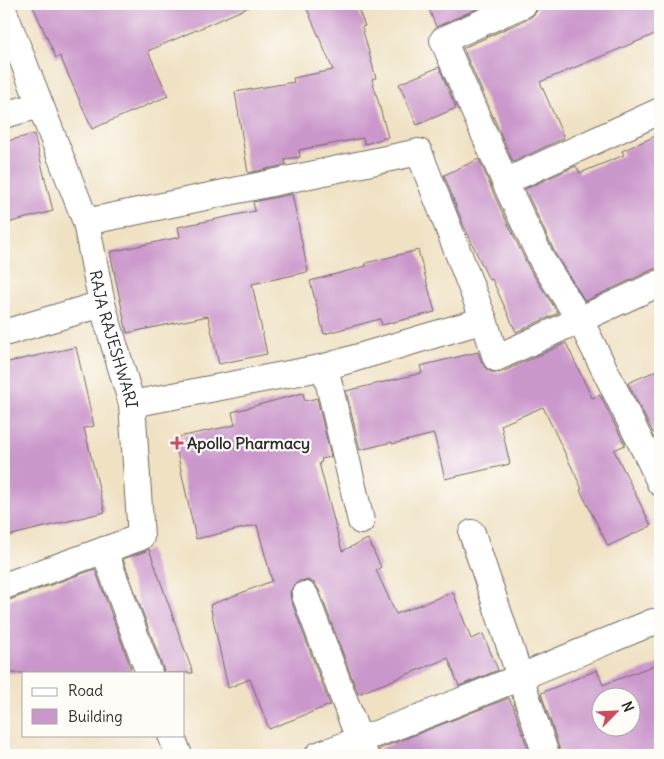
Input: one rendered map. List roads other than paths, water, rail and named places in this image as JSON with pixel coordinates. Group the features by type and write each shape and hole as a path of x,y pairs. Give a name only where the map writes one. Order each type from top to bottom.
{"street":[{"path":"524,4 443,40 505,182 543,262 580,320 657,468"},
{"name":"RAJA RAJESHWARI","path":"4,12 86,222 102,304 132,404 141,537 4,586"},
{"path":"4,115 40,106"},
{"path":"505,182 660,111"},
{"path":"86,222 419,152 484,320 496,358 660,283"},
{"path":"4,333 102,304"},
{"path":"132,404 325,367 484,320"},
{"path":"325,367 361,521"},
{"path":"472,532 546,755"},
{"path":"104,550 148,672"},
{"path":"304,595 362,748"},
{"path":"318,755 362,748 519,677 654,622"},
{"path":"171,736 179,755"}],"place":[{"name":"Apollo Pharmacy","path":"177,443"}]}
